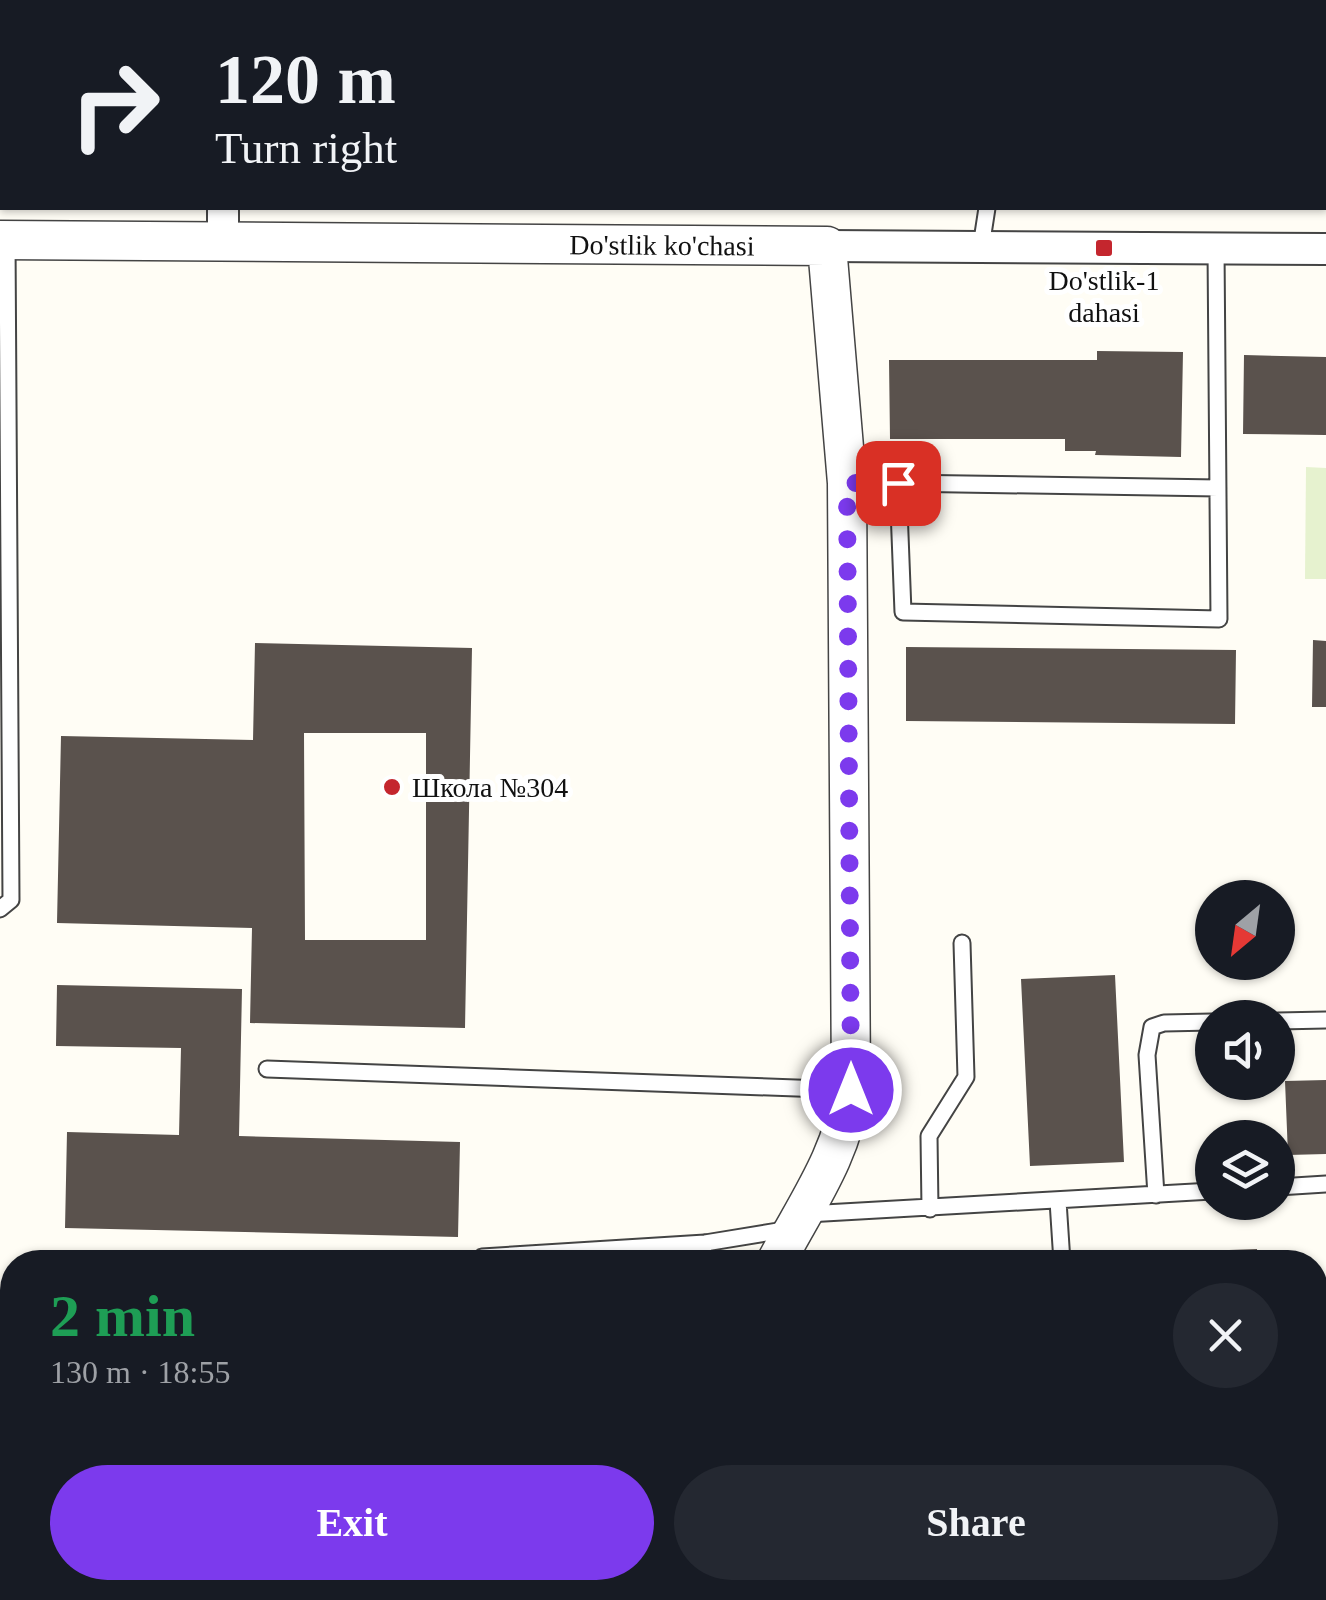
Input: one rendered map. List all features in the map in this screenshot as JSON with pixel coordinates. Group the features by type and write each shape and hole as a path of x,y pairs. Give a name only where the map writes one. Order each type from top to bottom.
{"street":[{"name":"Do'stlik ko'chasi","path":"4,240 223,225 827,246 1326,250"},
{"path":"783,1250 841,1137 851,1090 847,483 827,246"}],"lane":[{"path":"982,247 986,210"},
{"path":"0,909 11,900 5,659 4,240"},
{"path":"898,483 904,612 1219,618 1216,249"},
{"path":"847,483 1218,488"},
{"path":"930,1209 930,1136 966,1077 962,943"},
{"path":"1295,1021 1326,1020"},
{"path":"1156,1195 1147,1055 1152,1028 1164,1022 1195,1022"},
{"path":"267,1069 851,1090"},
{"path":"1295,1186 1326,1184"},
{"path":"585,1250 705,1243 778,1231 804,1214 1195,1193"},
{"path":"1058,1201 1061,1250"},
{"path":"703,1250 705,1243"}],"green space":[{"path":"1306,467 1326,468 1326,579 1305,579"}],"building":[{"path":"1097,351 1183,352 1181,457 1065,451 1065,439 890,439 889,360 1097,360"},
{"path":"1244,355 1326,357 1326,435 1243,434"},
{"path":"1313,640 1326,641 1326,707 1312,707"},
{"path":"255,643 472,648 465,1028 250,1023 252,928 57,923 61,736 253,740","holes":["304,733 426,733 426,940 305,940"]},
{"path":"906,647 1236,650 1235,724 906,721"},
{"path":"1115,975 1124,1162 1030,1166 1021,979"},
{"path":"57,985 242,989 239,1136 460,1142 458,1237 65,1228 67,1132 179,1135 181,1048 56,1046"},
{"path":"1326,1080 1326,1154 1295,1155 1295,1120 1287,1120 1286,1100 1295,1100 1295,1081"}],"place":[{"name":"Do'stlik-1 dahasi","path":"1104,248"},
{"name":"Школа №304","path":"392,787"}],"route":[{"path":"851,1090 847,483 898,483"}]}
